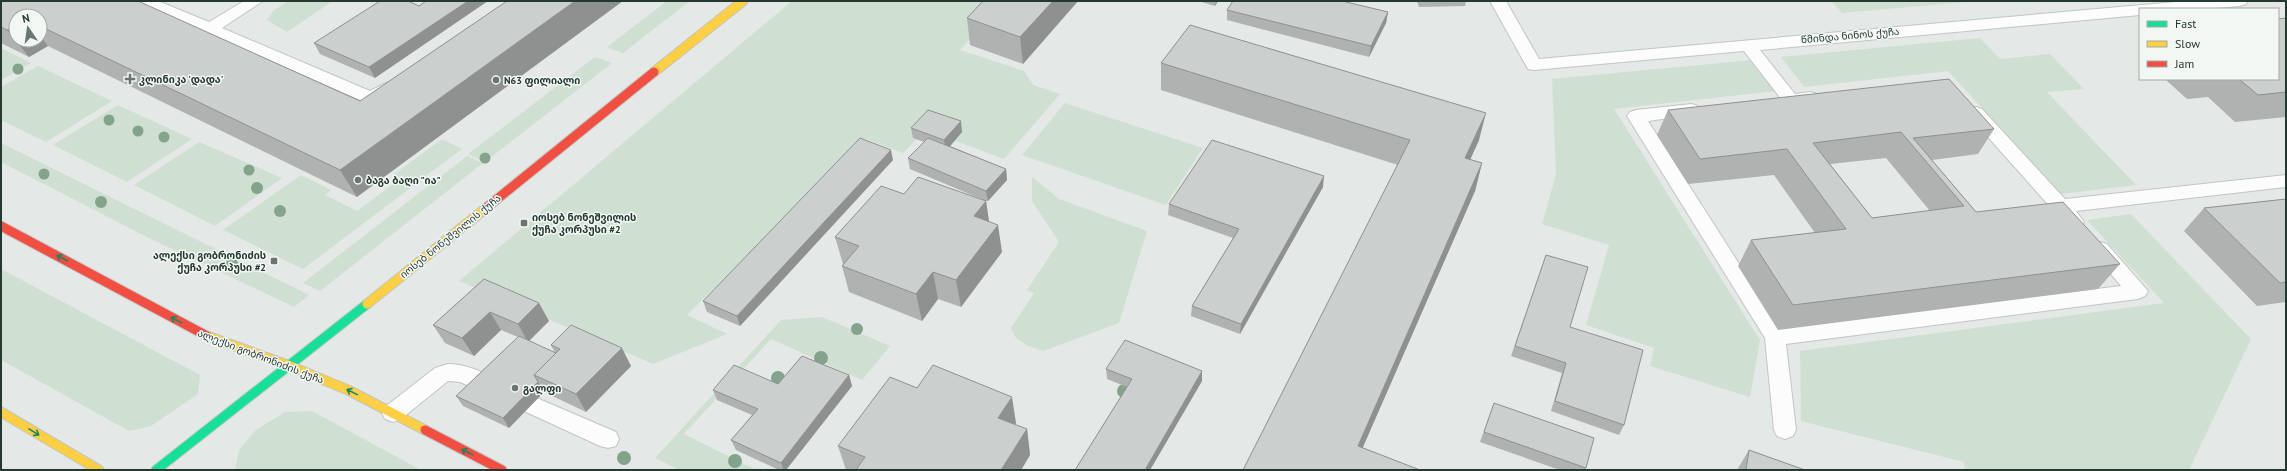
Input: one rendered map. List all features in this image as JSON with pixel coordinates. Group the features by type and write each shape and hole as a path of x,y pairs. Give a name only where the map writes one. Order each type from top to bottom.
{"main road":[{"name":"იოსებ ნონეშვილის ქუჩა","path":"156,470 290,366 742,1"},
{"name":"ალექსი გობრონიძის ქუჩა","path":"1,226 206,336 290,366 348,390 502,470"},
{"path":"1,412 99,470"}],"lane":[{"path":"145,1 371,98 403,76"},
{"path":"209,29 255,1"},
{"name":"წმინდა ნინოს ქუჩა","path":"1498,1 1534,65 1748,45 2126,5 2240,1"},
{"path":"1748,45 1791,100"},
{"path":"1768,102 1830,96"},
{"path":"1775,337 2138,291 1965,101"},
{"path":"1706,109 1636,116 1775,337 1785,430"},
{"path":"2061,206 2286,181"},
{"path":"393,413 442,374 450,371 460,373 485,384"},
{"path":"532,405 608,439"}],"green space":[{"path":"288,1 333,1 287,32 267,20 273,11"},
{"path":"667,1 690,1 623,53 607,47"},
{"path":"792,1 1003,1 960,50 1024,71 1033,85 1060,94 1004,159 926,130 903,153 866,139 687,315 727,334 653,364 459,281"},
{"path":"1831,1 1977,1 1842,13"},
{"path":"1980,38 2000,59 2050,54 2084,89 2047,92 2136,185 2061,194 1948,71 1804,87 1781,57"},
{"path":"1,48 31,63 1,80"},
{"path":"595,57 612,63 485,162 468,154"},
{"path":"1752,60 1776,91 1614,109 1760,340 1750,397 1650,366 1654,348 1586,325 1609,245 1542,224 1556,174 1552,79"},
{"path":"38,66 112,101 46,142 1,120 1,87"},
{"path":"1065,103 1203,148 1166,205 1022,155"},
{"path":"118,105 192,139 127,182 53,145"},
{"path":"442,139 462,149 303,269 223,230 301,175 331,190 325,195 357,211 400,179 393,175"},
{"path":"199,142 282,178 215,226 134,185"},
{"path":"1,143 309,295 294,307 145,236 1,162"},
{"path":"467,156 483,163 320,291 303,283"},
{"path":"1032,177 1059,199 1147,231 1119,323 1043,351 1028,346 1016,338 1011,328 1034,293 1027,290 1059,242 1032,201"},
{"path":"2131,214 2251,339 2189,470 1965,470 1964,462 1801,421 1800,351 2164,303 2087,220"},
{"path":"1,269 200,375 198,394 151,426 129,431 1,360"},
{"path":"822,317 890,346 862,380 771,339 684,434 756,470 679,470 655,458 781,320"},
{"path":"312,411 421,470 235,470 239,450 256,430 285,412"}],"building":[{"path":"1,1 138,1 360,101 507,1 575,1 340,170 48,30 48,8 8,8 8,29 1,27"},
{"path":"380,1 408,1 419,6 426,1 468,1 369,67 314,43"},
{"path":"983,1 1053,1 1020,37 967,18"},
{"path":"1233,1 1342,1 1388,12 1371,46 1227,10"},
{"path":"2286,18 2286,92 2258,95 2240,80 2279,80 2279,19"},
{"path":"1190,25 1486,113 1465,158 1482,163 1358,446 1420,470 1243,470 1410,140 1161,63"},
{"path":"1949,79 1994,129 1913,138 1976,212 2063,202 2120,264 1793,305 1751,240 1846,229 1787,149 1700,159 1668,110","holes":["1901,132 1964,206 1872,218 1813,143"]},
{"path":"928,110 961,121 944,140 911,128"},
{"path":"860,138 891,150 737,316 703,301"},
{"path":"928,138 1006,169 986,191 908,158"},
{"path":"1212,140 1324,176 1241,324 1192,306 1239,229 1169,204"},
{"path":"918,177 986,201 974,216 998,225 956,280 933,272 916,294 842,266 859,246 835,237 881,186 904,194"},
{"path":"2286,199 2286,282 2280,283 2204,208"},
{"path":"1546,255 1588,267 1570,327 1643,350 1624,425 1555,401 1566,363 1515,346"},
{"path":"484,279 539,303 518,324 490,312 462,338 433,325"},
{"path":"571,325 622,348 576,394 534,375 560,349 551,345"},
{"name":"გალფი","path":"519,336 556,353 534,375 538,382 503,418 456,396"},
{"path":"1125,340 1202,371 1145,470 1075,470 1132,379 1106,369"},
{"path":"802,356 849,375 781,463 731,440 758,409 713,390 734,365 778,384"},
{"path":"933,365 1012,397 998,418 1027,429 1001,470 856,470 865,457 838,446 890,377 917,388"},
{"path":"1494,403 1594,438 1586,468 1484,432"},
{"path":"1749,450 1805,470 1746,470"}],"traffic: fast":[{"path":"156,470 367,304"}],"traffic: slow":[{"path":"654,72 743,1"},
{"path":"367,304 486,208"},
{"path":"207,336 290,366 348,390 425,430"},
{"path":"1,412 99,470"}],"traffic: jam":[{"path":"486,208 654,72"},
{"path":"1,226 207,336"},
{"path":"425,430 502,470"}],"place":[{"name":"კლინიკა 'დადა'","path":"130,79"},
{"name":"N63 ფილიალი","path":"496,80"},
{"name":"ბაგა ბაღი \"ია\"","path":"358,180"},
{"name":"იოსებ ნონეშვილის ქუჩა კორპუსი #2","path":"524,223"},
{"name":"ალექსი გობრონიძის ქუჩა კორპუსი #2","path":"274,261"},
{"name":"გალფი","path":"515,388"}]}
